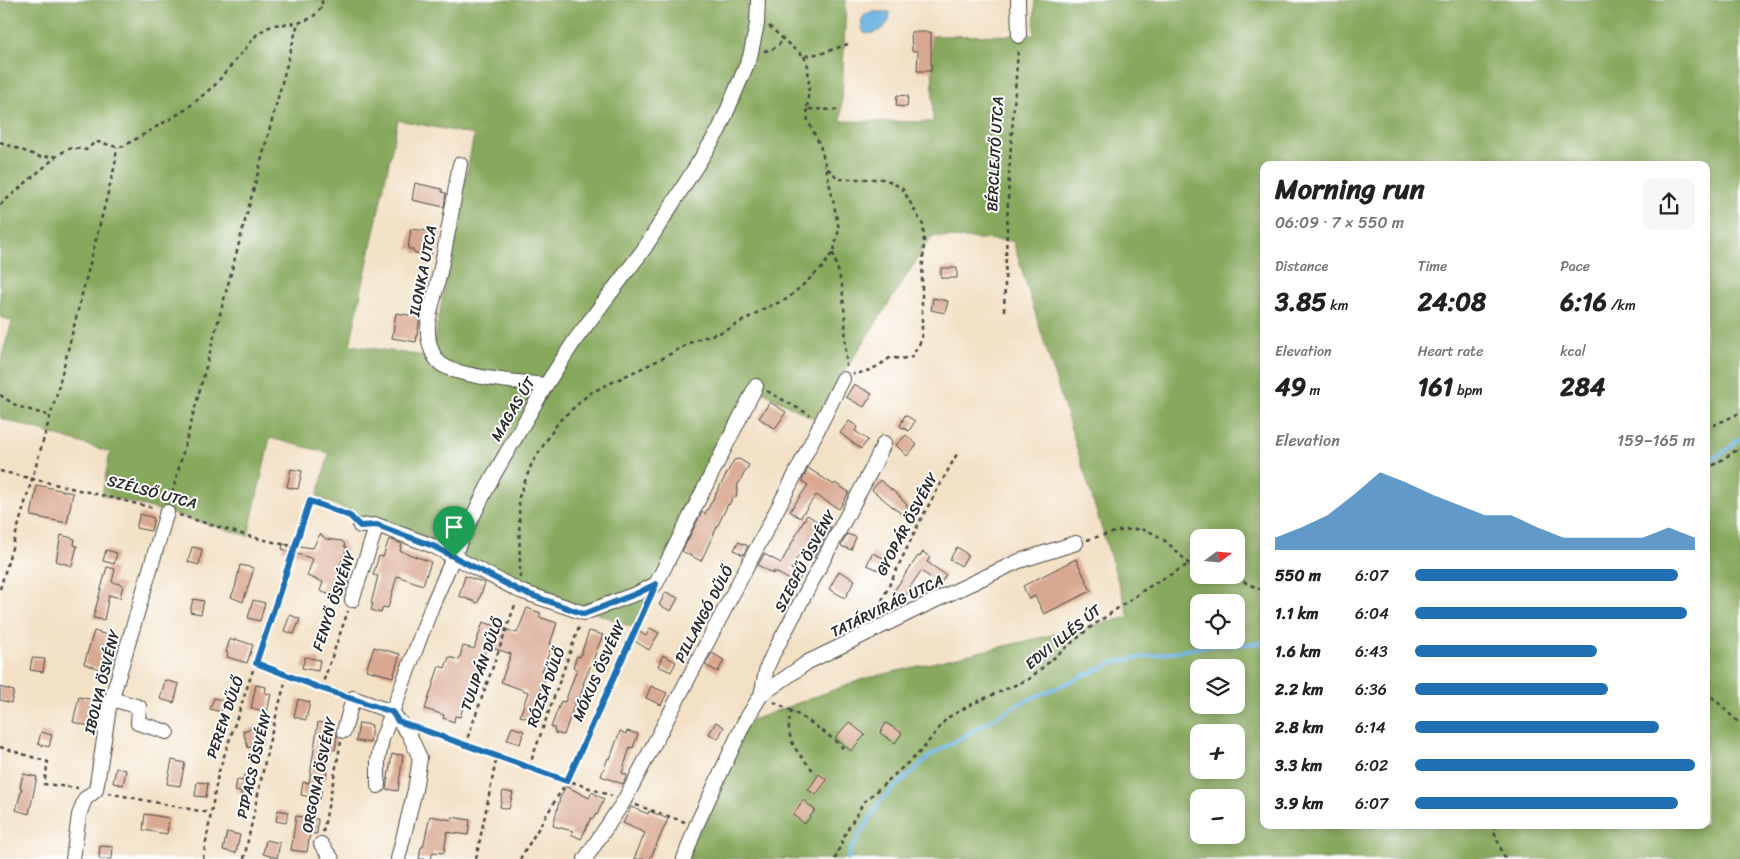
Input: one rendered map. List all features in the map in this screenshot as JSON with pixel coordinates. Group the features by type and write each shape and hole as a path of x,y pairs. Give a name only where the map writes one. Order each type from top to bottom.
{"street":[{"name":"MAGAS ÚT","path":"378,786 378,760 382,739 395,717 432,606 492,478 546,385 575,340 644,249 720,130 740,85 751,53 758,14 758,0"},
{"path":"1018,0 1018,36"},
{"name":"ILONKA UTCA","path":"460,164 428,326 430,347 440,363 448,369 502,380 546,385"},
{"name":"PILLANGÓ DŰLŐ","path":"585,859 624,801 792,481 845,375"},
{"path":"360,526 377,525 433,546 520,591 584,614 656,584 756,386"},
{"name":"SZEGFŰ ÖSVÉNY","path":"761,695 767,667 773,654 884,443"},
{"name":"IBOLYA ÖSVÉNY","path":"73,859 79,815 89,791 112,699 167,512"},
{"name":"FENYŐ ÖSVÉNY","path":"352,600 377,525"},
{"name":"TATÁRVIRÁG UTCA","path":"684,859 696,826 736,740 754,704 761,695 808,662 866,634 1019,561 1076,543"},
{"path":"353,698 395,717 409,734 420,758 416,790 398,859"},
{"name":"ORGONA ÖSVÉNY","path":"344,730 353,698"},
{"path":"112,699 139,707 138,723 167,732"},
{"path":"321,844 332,859"}],"path":[{"path":"0,205 58,155 74,147 86,150 95,142 104,142 117,147 130,143 185,110 215,84 258,32 273,25 298,23 312,18 322,7 322,0"},
{"path":"520,591 519,497 532,463 559,421 590,394 695,340 725,331 765,308 787,298 823,267 833,252 839,229 820,145 808,121 808,66 804,56 794,50 758,14"},
{"path":"167,512 298,23"},
{"name":"BÉRCLEJTŐ UTCA","path":"1004,311 1009,173 1018,36"},
{"path":"751,53 772,50 779,46 783,39"},
{"path":"804,56 823,53 848,44"},
{"path":"807,109 841,110"},
{"path":"0,142 40,157 58,155"},
{"path":"0,589 50,416 115,165 117,147"},
{"path":"826,166 839,179 886,179 902,188 923,225 922,340 912,357 900,359 891,357 864,373 845,375 845,319 842,285 833,252"},
{"path":"756,386 815,417"},
{"path":"0,395 17,406 50,416"},
{"path":"1710,427 1740,413"},
{"path":"1710,467 1740,448"},
{"name":"GYOPÁR ÖSVÉNY","path":"866,634 919,523 958,454"},
{"name":"SZÉLSŐ UTCA","path":"0,470 296,547"},
{"name":"PEREM DŰLŐ","path":"203,859 218,774 310,501 350,516 360,526"},
{"path":"1076,543 1121,530 1138,529 1154,533 1171,545 1189,564"},
{"name":"EDVI ILLÉS ÚT","path":"835,859 846,832 864,802 921,751 947,718 974,703 1030,679 1088,629 1147,588 1189,564"},
{"path":"1245,582 1260,589"},
{"name":"MÓKUS ÖSVÉNY","path":"520,859 567,781 656,584"},
{"name":"TULIPÁN DŰLŐ","path":"465,745 520,591"},
{"name":"FENYŐ ÖSVÉNY","path":"320,688 352,600"},
{"name":"RÓZSA DŰLŐ","path":"529,767 584,614"},
{"path":"256,663 320,688 353,698"},
{"name":"PIPACS ÖSVÉNY","path":"244,859 263,769 287,675"},
{"path":"761,695 792,710 844,748"},
{"path":"1710,695 1740,724"},
{"path":"792,710 788,722 789,736 796,749 816,774"},
{"path":"395,717 465,745 567,781"},
{"name":"ORGONA ÖSVÉNY","path":"321,844 344,730"},
{"path":"0,747 48,762 44,784 57,786"},
{"path":"476,859 496,756"},
{"path":"89,791 210,813"},
{"path":"1493,829 1505,859"}],"green space":[{"path":"0,0 846,0 841,121 933,122 932,36 1034,35 1035,0 1740,0 1740,859 684,859 744,723 863,679 1129,617 1013,241 932,236 814,419 753,386 632,627 466,563 317,497 329,453 270,438 248,536 102,495 110,452 0,418 0,363 12,321 0,317","holes":["398,120 474,135 431,357 350,345"]}],"water":[{"path":"889,12 890,19 880,30 864,33 862,20 867,13"}],"building":[{"path":"911,32 931,32 931,71 917,71 918,51 912,51"},
{"path":"897,95 908,96 907,107 896,106"},
{"path":"415,183 442,189 442,192 446,193 444,207 412,200"},
{"path":"411,229 435,232 431,255 415,253 412,249 408,249"},
{"path":"941,268 957,268 957,278 941,278"},
{"path":"933,298 948,301 945,313 931,310"},
{"path":"396,313 420,317 416,342 392,338"},
{"path":"854,384 872,394 864,407 846,397"},
{"path":"770,402 786,412 775,429 759,418"},
{"path":"905,415 915,421 909,431 900,426"},
{"path":"849,421 858,427 855,431 868,440 861,449 840,433"},
{"path":"906,435 917,445 907,456 896,445"},
{"path":"739,459 749,465 737,486 736,497 728,504 701,561 682,551 702,512 705,514 734,460"},
{"path":"808,468 834,485 835,483 849,492 839,509 816,495 800,518 790,511 808,485 802,481"},
{"path":"291,469 302,471 298,489 287,487"},
{"path":"880,480 898,495 914,513 908,519 872,490"},
{"path":"37,485 73,493 67,523 31,516"},
{"path":"140,514 154,518 151,531 136,528"},
{"path":"807,515 823,525 831,527 814,558 801,551 791,569 802,575 797,584 774,571 773,574 758,565 764,554 781,563"},
{"path":"320,534 326,539 342,541 347,548 337,573 349,577 343,595 335,592 333,596 320,591 323,582 307,576 313,559 282,549 283,544 313,548"},
{"path":"847,534 856,537 851,550 841,546"},
{"path":"61,535 75,539 74,545 77,546 72,566 56,561"},
{"path":"389,539 402,544 400,551 431,562 423,585 397,576 388,608 383,607 381,613 371,610 378,576 373,575 379,556 383,557"},
{"path":"738,542 748,546 743,555 734,550"},
{"path":"192,547 202,549 199,565 188,562"},
{"path":"957,547 967,554 961,566 950,559"},
{"path":"106,550 117,553 114,564 103,561"},
{"path":"923,552 930,557 927,562 946,575 940,584 921,571 904,598 894,591 918,556"},
{"path":"872,553 886,559 881,571 867,565"},
{"path":"1076,559 1091,591 1044,614 1035,596 1029,599 1023,586"},
{"path":"240,565 254,568 243,602 231,597"},
{"path":"107,567 115,569 112,582 123,585 120,598 109,595 104,620 93,618"},
{"path":"839,571 855,580 845,598 829,589"},
{"path":"465,576 485,583 478,603 459,596"},
{"path":"666,592 678,598 671,611 659,605"},
{"path":"193,599 204,601 201,614 190,612"},
{"path":"253,600 265,603 260,621 248,618"},
{"path":"527,608 541,613 539,617 557,623 550,644 552,645 541,674 546,676 533,710 536,710 533,720 520,716 528,692 501,682 511,654 487,646 477,676 481,677 473,700 466,698 460,717 455,716 454,722 443,718 444,715 425,709 439,666 445,668 449,657 459,660 463,646 474,649 483,622 517,633"},
{"path":"290,615 300,619 294,634 284,631"},
{"path":"650,628 659,633 649,650 633,640 638,631 646,636"},
{"path":"94,631 117,638 107,671 84,664"},
{"path":"589,631 603,635 583,684 580,698 577,697 564,735 555,733 554,728 551,727 561,701 565,702 577,669 573,667 577,656 580,657"},
{"path":"230,639 253,645 247,663 227,657 228,653 226,652"},
{"path":"374,647 400,654 393,677 366,670"},
{"path":"712,653 724,660 718,672 705,665"},
{"path":"663,655 676,662 671,672 658,666"},
{"path":"305,657 320,660 318,671 302,668"},
{"path":"32,658 45,659 43,672 30,670"},
{"path":"165,680 179,684 174,703 160,699"},
{"path":"256,685 266,687 265,693 271,694 267,712 251,708"},
{"path":"651,686 667,693 661,705 646,698"},
{"path":"0,687 14,691 11,703 0,700"},
{"path":"79,697 99,701 96,712 93,711 89,726 73,722"},
{"path":"214,698 224,701 221,712 210,709"},
{"path":"298,699 310,702 306,720 294,717"},
{"path":"318,722 334,725 333,732 337,736 335,750 329,749 326,778 323,778 320,799 301,795 303,782 309,783"},
{"path":"716,722 724,727 718,739 709,734"},
{"path":"849,722 865,735 851,751 835,738"},
{"path":"359,723 372,725 370,743 356,741"},
{"path":"886,723 902,733 895,743 880,733"},
{"path":"258,726 263,743 248,748 243,731"},
{"path":"512,727 524,731 520,744 507,740"},
{"path":"620,731 626,734 627,731 638,734 633,748 630,747 622,773 627,775 623,784 601,776 608,758 610,759"},
{"path":"41,732 52,735 49,747 38,744"},
{"path":"392,754 403,755 398,791 386,789"},
{"path":"172,760 185,763 180,786 167,784"},
{"path":"116,768 126,770 123,785 113,783"},
{"path":"23,774 37,777 29,814 16,810 22,788 20,788"},
{"path":"819,774 827,780 816,795 808,790"},
{"path":"244,775 255,777 252,796 241,795 241,792 235,791 237,780 243,781"},
{"path":"197,782 208,783 206,797 195,796"},
{"path":"566,786 589,798 592,792 604,799 597,815 593,819 591,818 581,839 571,834 573,831 553,826 560,798"},
{"path":"503,791 513,793 509,809 500,807"},
{"path":"803,800 815,810 805,824 793,815"},
{"path":"631,807 648,814 649,811 668,819 650,859 634,859 645,833 623,823"},
{"path":"278,810 288,812 286,823 276,821"},
{"path":"145,814 169,818 167,834 143,830"},
{"path":"296,816 318,819 317,834 310,833 307,852 291,850"},
{"path":"430,816 452,820 452,817 470,820 468,835 447,832 444,853 433,852 431,859 419,859 421,847 423,847"},
{"path":"227,832 240,835 236,853 223,850"},
{"path":"266,840 280,843 277,858 263,854"},
{"path":"100,846 113,847 112,859 99,859"}],"waterway":[{"path":"1710,460 1726,451 1740,438"},
{"path":"848,859 850,851 881,800 930,756 1017,705 1115,662 1209,646 1260,643"}],"route":[{"path":"310,501 350,516 360,526 377,525 433,546 454,557 520,591 584,614 656,584 567,781 398,721 392,712 320,688 256,663 310,501"}]}
